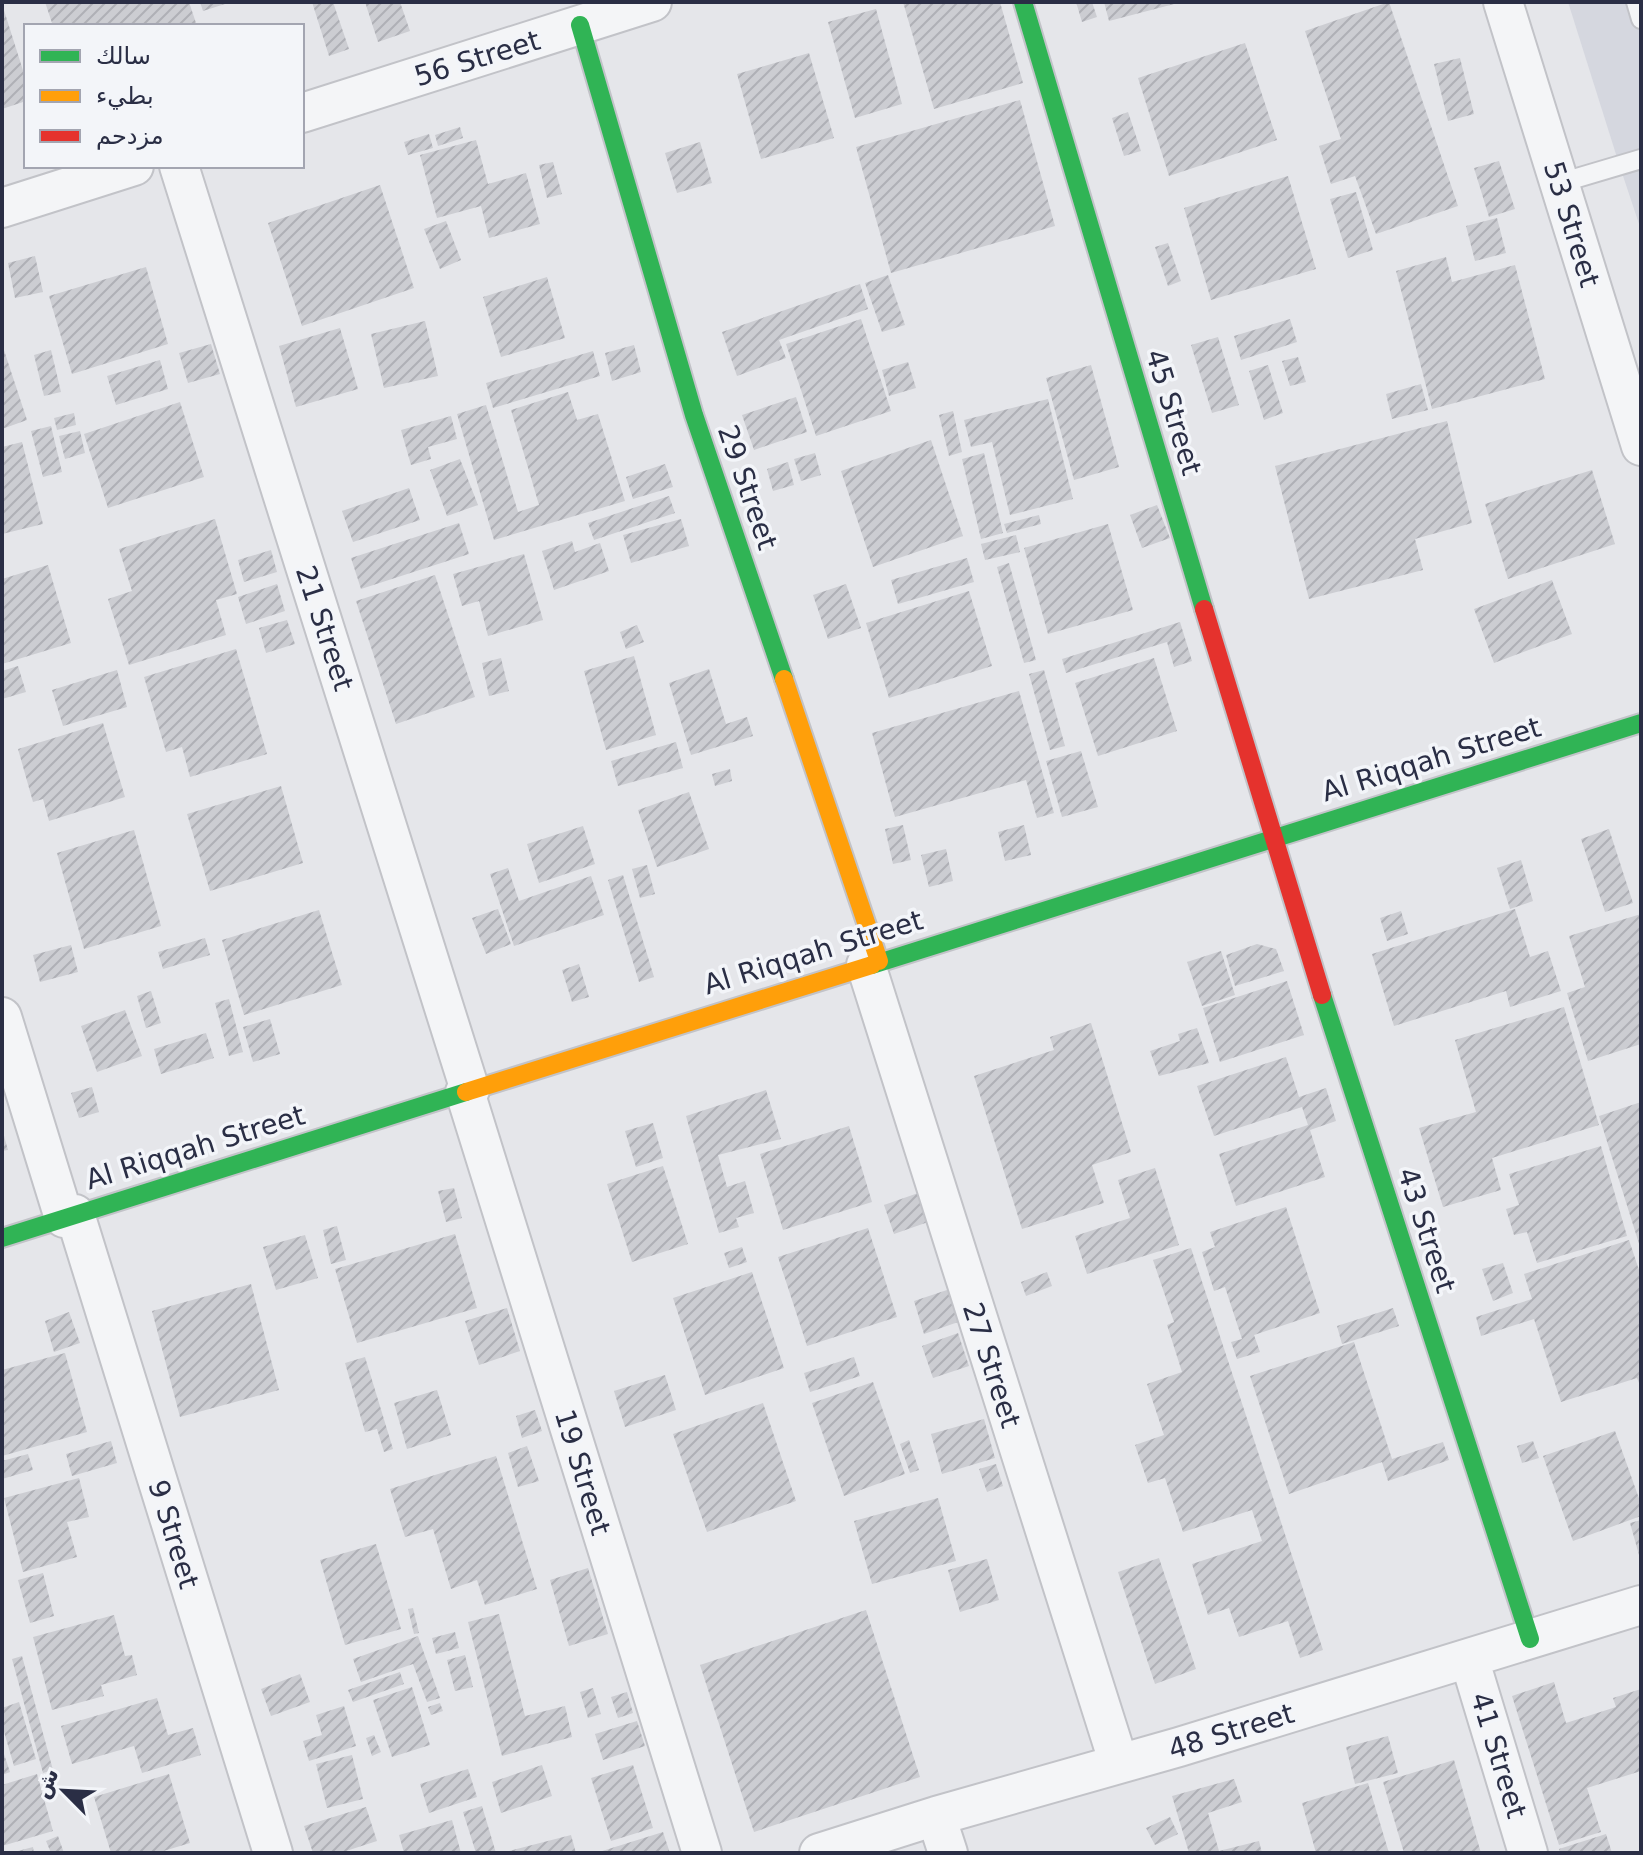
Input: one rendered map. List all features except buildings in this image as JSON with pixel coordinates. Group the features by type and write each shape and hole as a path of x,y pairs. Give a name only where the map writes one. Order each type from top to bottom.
{"street":[{"name":"56 Street","path":"304,112 652,2"},
{"name":"45 Street","path":"1023,2 1272,838"},
{"name":"53 Street","path":"1503,2 1641,446"},
{"name":"29 Street","path":"580,25 694,415 872,963"},
{"path":"2,208 128,168"},
{"name":"21 Street","path":"180,168 468,1091"},
{"name":"Al Riqqah Street","path":"2,1238 1641,723"},
{"name":"43 Street","path":"1272,838 1530,1639"},
{"name":"27 Street","path":"872,963 1119,1764"},
{"name":"9 Street","path":"2,1017 70,1216 273,1853"},
{"name":"19 Street","path":"468,1091 702,1853"},
{"name":"48 Street","path":"819,1853 1641,1605"},
{"name":"41 Street","path":"1469,1658 1528,1853"},
{"path":"936,1816 948,1853"}],"lane":[{"path":"1636,2 1641,19"},
{"path":"1560,183 1641,159"}],"shaded area":[{"path":"1568,2 1641,2 1641,230 1620,167"}],"traffic: fast":[{"path":"1023,2 1204,609"},
{"path":"580,25 694,415 784,679"},
{"path":"872,965 1641,723"},
{"path":"1322,995 1530,1639"},
{"path":"2,1238 466,1092"}],"traffic: slow":[{"path":"784,679 879,961"},
{"path":"466,1092 872,965"}],"traffic: jam":[{"path":"1204,609 1322,995"}]}
